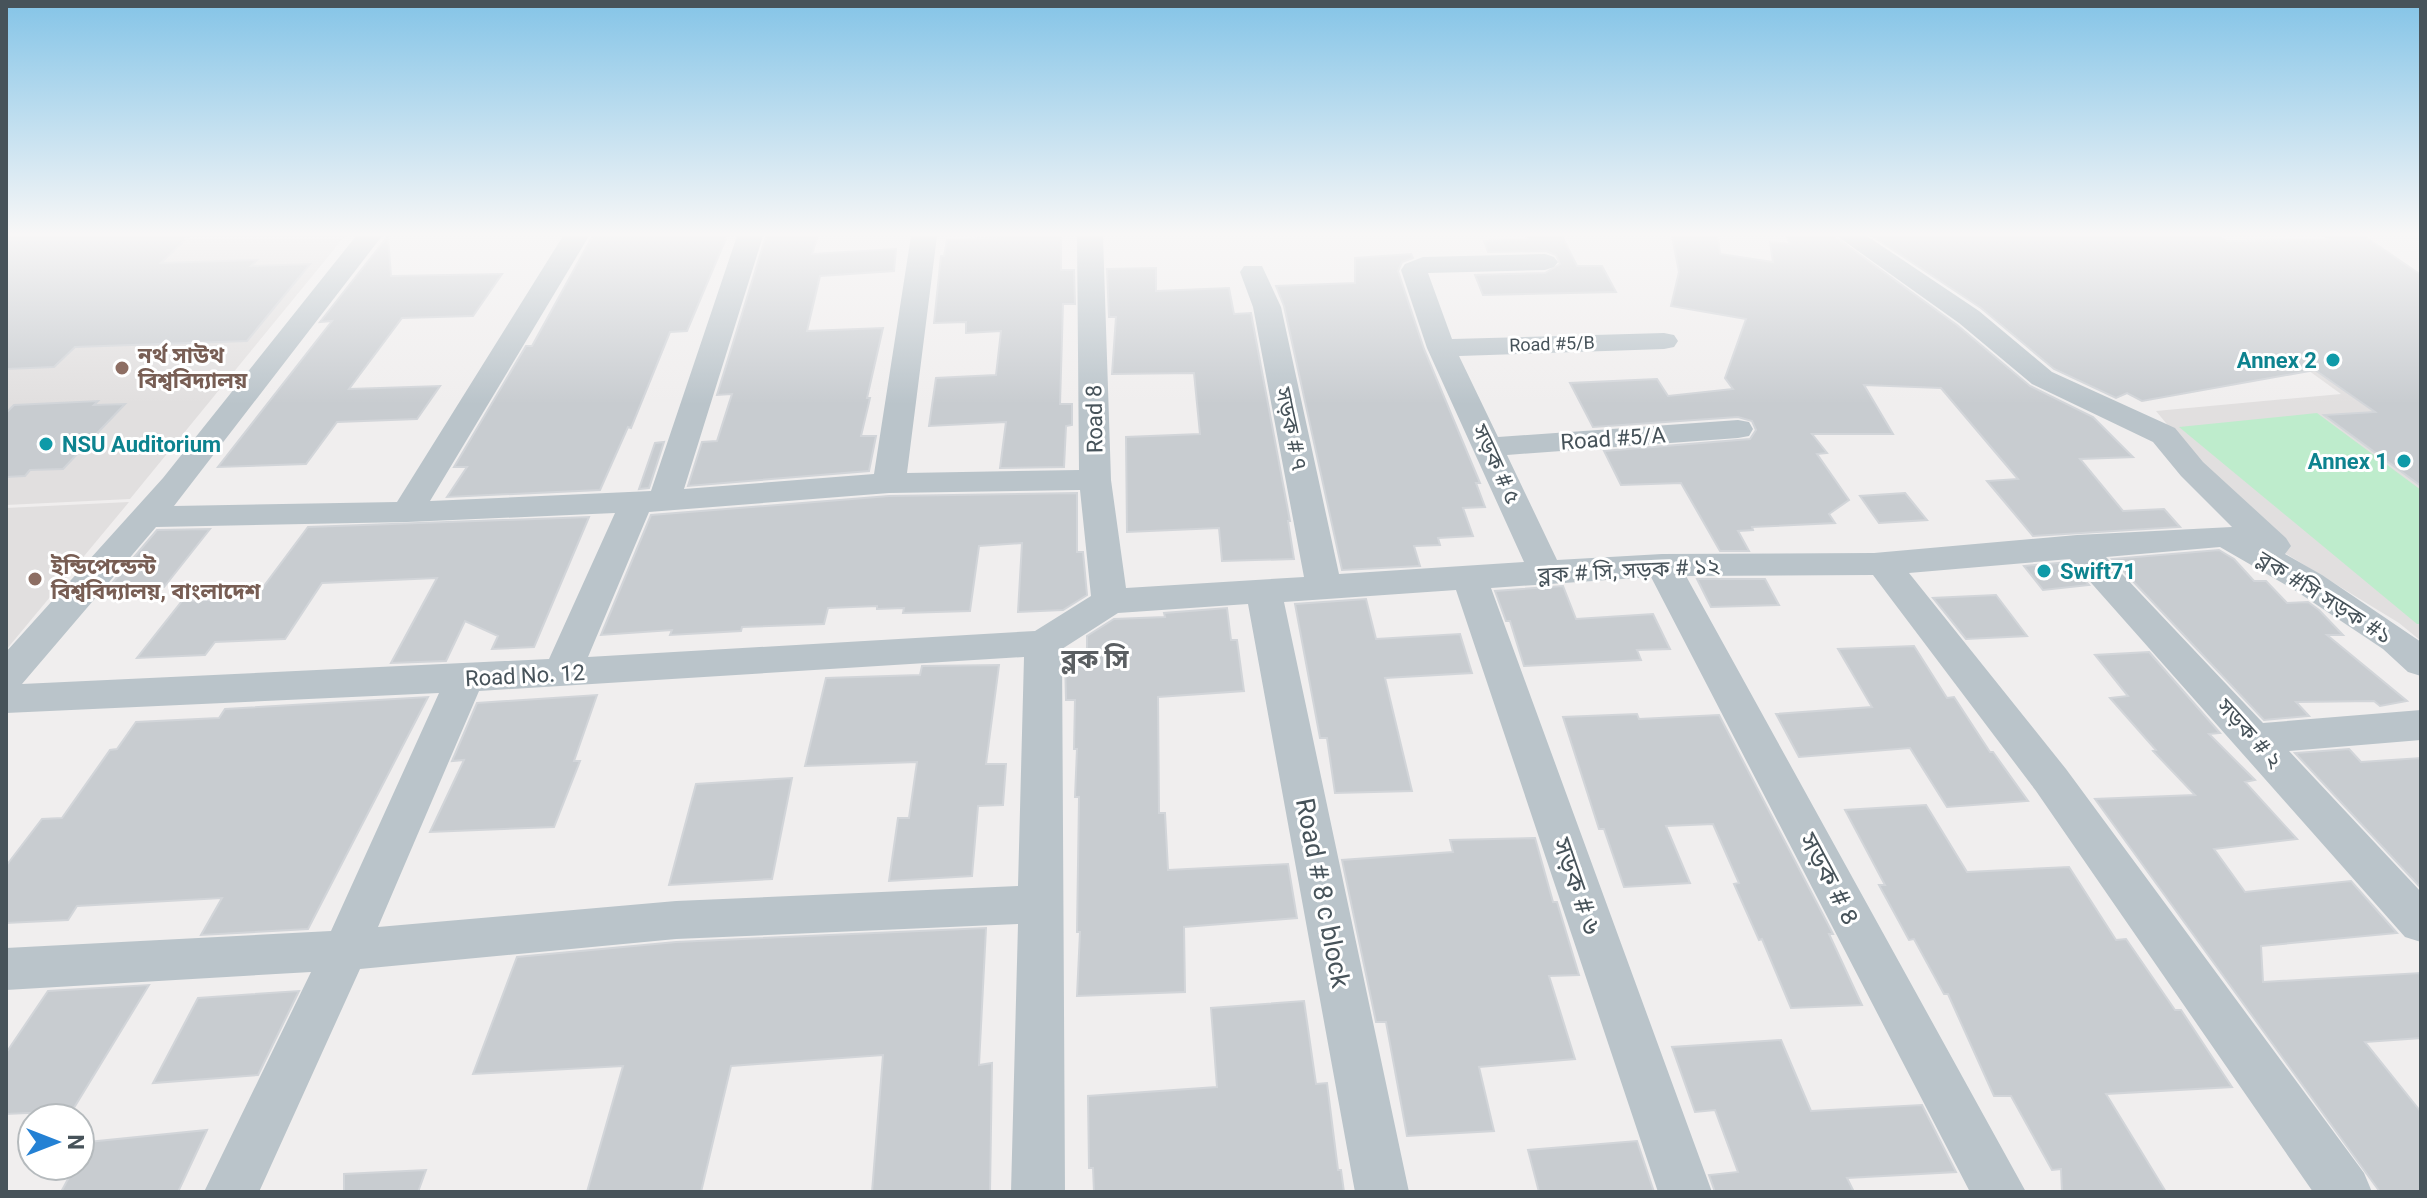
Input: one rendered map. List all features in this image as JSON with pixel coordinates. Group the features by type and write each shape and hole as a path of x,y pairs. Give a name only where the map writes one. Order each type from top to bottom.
{"street":[{"path":"6,677 148,517 325,292"},
{"path":"407,512 542,292"},
{"path":"562,673 650,501 729,292"},
{"path":"889,483 916,292"},
{"name":"Road 8","path":"1091,292 1095,480 1110,601"},
{"name":"সড়ক # ৭","path":"1261,292 1267,307 1324,588"},
{"name":"সড়ক # ৫","path":"1420,292 1444,352 1546,573"},
{"path":"1932,292 1969,317 2042,378 2164,435 2192,469 2260,535 2421,641"},
{"name":"Road #5/B","path":"1444,352 1664,341"},
{"name":"Road #5/A","path":"1489,447 1738,429"},
{"path":"148,517 407,512 650,501 889,483 1095,480"},
{"name":"ব্লক # সি, সড়ক # ১২","path":"1043,643 1110,601 1470,580 1662,565 1883,564 2226,536"},
{"name":"ব্লক #সি সড়ক #১","path":"2226,536 2309,583 2396,640 2421,663"},
{"name":"সড়ক # ২","path":"2077,546 2421,923"},
{"path":"1883,564 2051,780 2345,1192"},
{"name":"সড়ক # ৪","path":"1662,565 1999,1192"},
{"name":"সড়ক # ৬","path":"1470,580 1685,1192"},
{"name":"Road # 8 c block","path":"1264,593 1382,1192"},
{"path":"1038,1192 1043,643"},
{"name":"Road No. 12","path":"6,699 562,673 1043,643"},
{"path":"231,1192 345,950 465,678"},
{"path":"2256,739 2421,725"},
{"path":"6,969 345,950 676,920 1043,904"}],"shaded area":[{"name":"নর্থ সাউথ বিশ্ববিদ্যালয়","path":"6,292 299,292 130,499 6,505"},
{"path":"2240,321 2421,321 2421,641 2399,623 2283,552 2253,528 2156,411 2341,394"},
{"name":"ইন্ডিপেন্ডেন্ট বিশ্ববিদ্যালয়, বাংলাদেশ","path":"129,502 6,650 6,508"}],"green space":[{"path":"2317,413 2421,490 2421,624 2417,624 2179,427"}],"building":[{"path":"6,292 287,292 247,341 75,347 54,367 6,369"},
{"path":"344,292 490,292 473,316 402,318 349,389 440,386 417,419 337,422 306,464 218,467 332,321 320,322"},
{"path":"562,292 703,292 687,331 670,332 631,428 628,427 600,490 447,497 467,467 454,467 526,346 532,346"},
{"path":"749,292 816,292 807,331 883,328 861,436 876,436 869,471 688,486 702,442 717,441 732,394 717,395"},
{"path":"937,292 1075,292 1075,304 1063,304 1060,404 1072,404 1072,425 1066,426 1064,467 1000,468 1006,422 929,426 936,378 996,375 1001,331 966,333 966,322 934,323"},
{"path":"1108,292 1230,292 1234,314 1251,313 1290,521 1294,559 1222,561 1219,528 1127,532 1126,437 1200,434 1194,373 1112,374 1116,317 1109,317"},
{"path":"1278,292 1405,292 1424,349 1480,483 1476,483 1485,507 1463,508 1473,536 1438,538 1440,545 1414,546 1420,566 1342,570"},
{"path":"1482,292 1616,292 1483,295"},
{"path":"1674,292 1911,292 1957,325 2030,386 2093,417 2133,457 2080,459 2123,511 2164,509 2180,527 2033,536 1987,481 2018,479 1941,388 1864,385 1893,434 1812,434 1827,453 1817,454 1849,500 1829,514 1835,523 1752,527 1753,530 1738,531 1749,551 1720,551 1681,483 1621,485 1604,451 1750,439 1756,430 1752,421 1738,417 1593,427 1570,383 1657,379 1668,396 1733,389 1725,378 1746,319 1671,306"},
{"path":"1957,292 2421,292 2421,486 2324,415 2375,412 2315,370 2142,401 2127,393 2116,398 2054,369 1981,308"},
{"name":"NSU Auditorium","path":"98,401 94,405 125,404 63,469 30,470 25,476 6,477 6,413 14,405"},
{"path":"664,442 649,488 639,489 655,443"},
{"path":"1077,493 1077,552 1083,552 1087,595 1063,610 1018,612 1022,543 979,546 970,611 903,613 904,608 877,609 877,606 828,608 824,624 742,627 741,631 670,635 672,630 601,635 651,515 889,496"},
{"path":"1905,493 1927,520 1879,523 1860,496"},
{"path":"589,517 534,647 492,649 498,636 465,621 446,661 391,663 437,578 322,583 285,639 215,642 205,655 137,658 182,601 255,598 308,527"},
{"path":"210,529 164,587 107,589 157,530"},
{"path":"2219,550 2234,559 2254,581 2266,581 2287,603 2308,602 2319,610 2343,635 2327,635 2407,701 2380,706 2374,701 2296,702 2309,716 2264,720 2112,559"},
{"path":"2069,562 2089,585 2043,590 2024,566"},
{"path":"1697,579 1765,579 1779,605 1711,607"},
{"path":"1563,586 1576,619 1653,614 1670,649 1637,650 1641,660 1524,666 1510,621 1506,621 1495,591"},
{"path":"1996,595 2027,636 1966,639 1933,598"},
{"path":"1366,599 1376,639 1460,634 1472,673 1385,678 1412,791 1335,793 1327,738 1320,738 1295,604"},
{"path":"1227,608 1231,640 1237,640 1244,691 1158,697 1159,813 1165,813 1168,870 1288,864 1297,918 1184,927 1185,992 1077,996 1079,797 1075,797 1075,700 1066,700 1065,659 1087,656 1087,636 1114,619 1165,617 1164,613"},
{"path":"1914,646 1947,698 1954,697 1990,752 2028,801 1947,807 1910,748 1799,757 1776,714 1872,707 1838,649"},
{"path":"2149,652 2220,733 2209,734 2255,780 2245,782 2297,839 2214,849 2245,892 2351,881 2397,933 2261,946 2263,982 2421,973 2421,1038 2365,1042 2421,1112 2421,1192 2380,1192 2095,799 2195,795 2153,751 2156,750 2110,698 2128,696 2095,655"},
{"path":"999,665 986,764 1006,764 1003,805 978,806 972,876 889,881 898,818 909,818 917,762 805,766 826,678 920,675 922,666"},
{"path":"597,695 574,761 580,761 554,827 430,832 464,760 452,761 477,703"},
{"path":"428,697 308,929 201,935 222,898 77,906 68,920 6,923 6,866 42,819 62,818 110,750 117,749 136,722 219,718 225,709"},
{"path":"1637,714 1639,719 1719,715 1833,934 1829,934 1862,1005 1791,1008 1762,939 1759,940 1734,884 1739,883 1713,824 1666,826 1690,883 1624,887 1604,829 1599,829 1563,717"},
{"path":"2349,749 2361,762 2421,758 2421,888 2295,753"},
{"path":"792,778 772,879 669,885 696,784"},
{"path":"1926,805 1967,872 2069,867 2116,940 2126,939 2175,1010 2181,1010 2232,1087 2106,1094 2166,1192 2062,1192 2061,1169 2052,1170 2011,1096 1994,1096 1948,994 1944,994 1914,939 1909,940 1879,885 1885,885 1845,810"},
{"path":"1535,838 1553,902 1557,902 1579,975 1549,976 1575,1059 1479,1067 1494,1131 1407,1136 1386,1022 1376,1022 1342,860 1453,852 1450,840"},
{"path":"986,928 979,1065 992,1063 990,1192 872,1192 883,1055 731,1066 701,1192 587,1192 623,1066 473,1074 517,957 676,942"},
{"path":"149,985 78,1102 16,1102 16,1114 6,1114 6,1053 48,991"},
{"path":"299,991 258,1075 153,1083 198,998"},
{"path":"1304,1001 1316,1084 1327,1083 1338,1170 1341,1170 1344,1192 1094,1192 1093,1168 1089,1168 1088,1096 1217,1087 1211,1008"},
{"path":"1781,1040 1811,1111 1922,1105 1956,1172 1847,1178 1854,1192 1715,1192 1709,1175 1738,1172 1715,1110 1695,1112 1672,1047"},
{"path":"207,1130 178,1192 61,1192 66,1182 96,1182 96,1141"},
{"path":"1637,1141 1654,1192 1539,1192 1528,1150"},
{"path":"426,1170 418,1192 344,1192 344,1174"}],"place":[{"name":"Annex 2","path":"2333,360"},
{"name":"নর্থ সাউথ বিশ্ববিদ্যালয়","path":"122,368"},
{"name":"NSU Auditorium","path":"46,444"},
{"name":"Annex 1","path":"2404,461"},
{"name":"Swift71","path":"2044,571"},
{"name":"ইন্ডিপেন্ডেন্ট বিশ্ববিদ্যালয়, বাংলাদেশ","path":"35,579"}],"district":[{"name":"ব্লক সি","path":"1095,659"}]}
